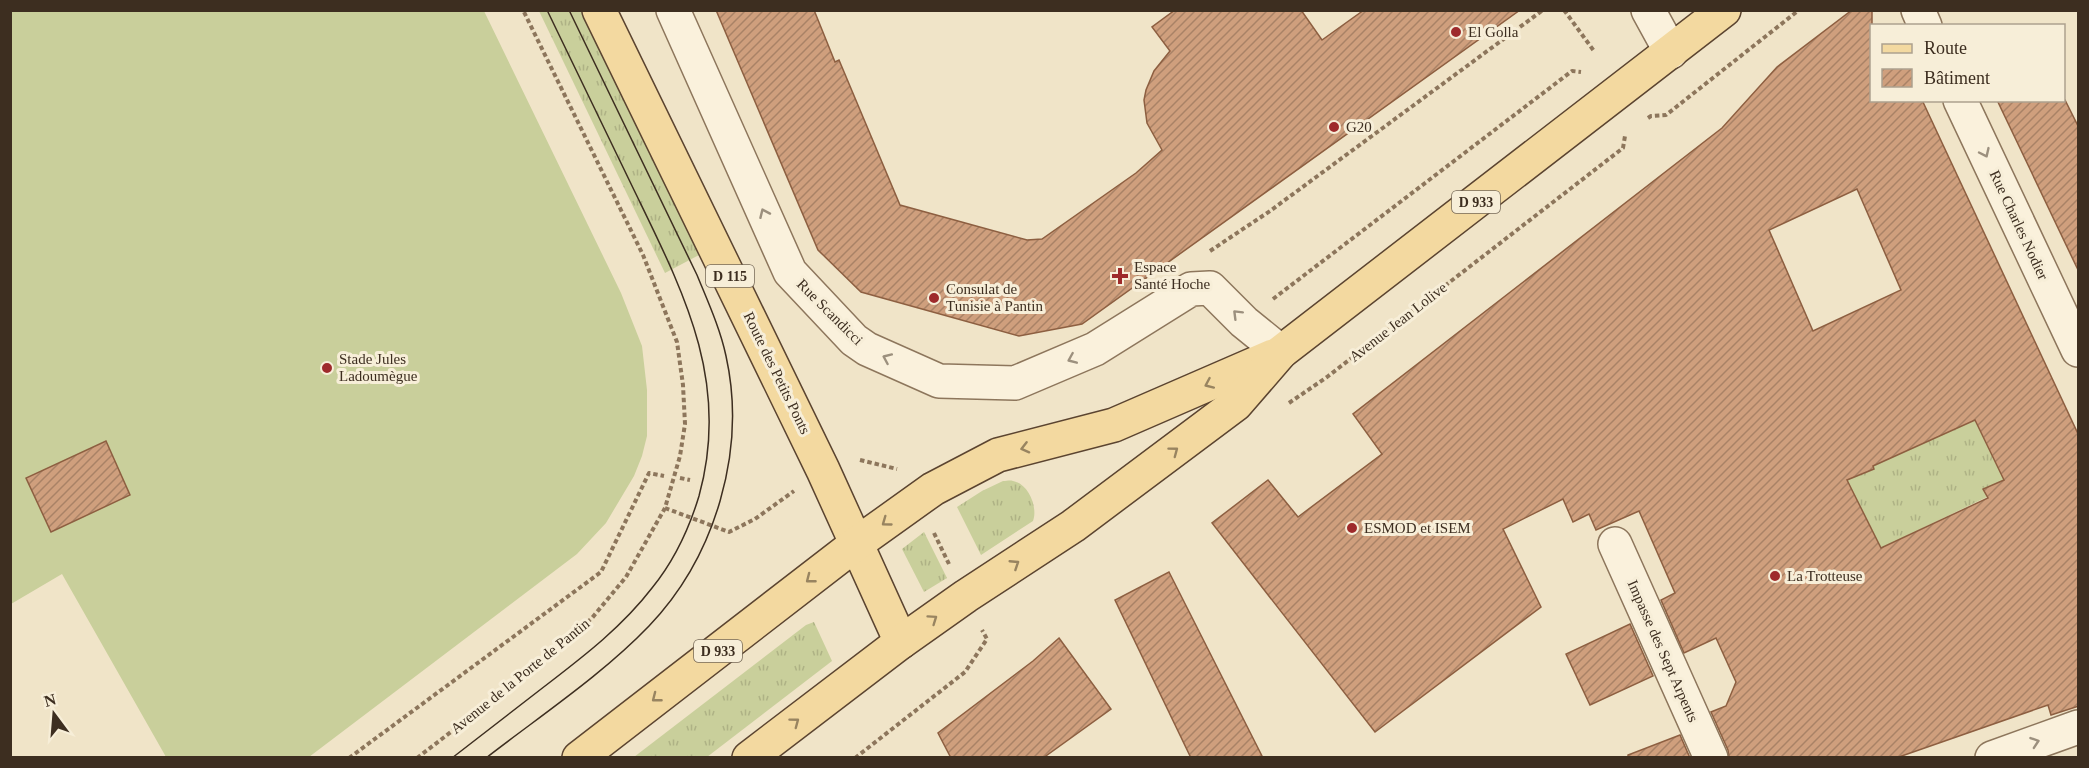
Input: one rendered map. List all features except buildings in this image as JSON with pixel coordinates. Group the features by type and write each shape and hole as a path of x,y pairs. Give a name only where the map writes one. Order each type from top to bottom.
{"main road":[{"name":"Route des Petits Ponts","path":"599,10 823,470 900,642"},
{"name":"D 933","path":"749,758 900,642 1073,526 1236,404 1281,352 1724,10"},
{"name":"D 933","path":"579,758 856,544 933,489 998,454 1114,425 1281,352"}],"street":[{"name":"Rue Scandicci","path":"673,10 790,272 854,340 867,349 939,381 1015,383 1095,349 1191,289 1210,288 1281,352"},
{"path":"1648,10 1671,52"},
{"path":"1918,10 1924,24"},
{"name":"Rue Charles Nodier","path":"1961,102 2079,350"},
{"name":"Impasse des Sept Arpents","path":"1616,544 1711,758"},
{"path":"1992,758 2079,728"}],"path":[{"path":"523,10 644,255 677,342 683,385 684,424 680,456 665,508 729,532 755,519 823,470 846,457 903,470"},
{"path":"1202,256 1270,211 1543,10"},
{"path":"1564,10 1594,51"},
{"path":"1644,120 1651,116 1666,115 1799,10"},
{"path":"1244,321 1572,70 1587,74"},
{"name":"Avenue Jean Lolive","path":"1287,404 1327,376 1623,148 1624,136 1631,131"},
{"path":"349,758 601,572 649,473 664,476"},
{"path":"680,478 690,480"},
{"path":"916,500 966,596"},
{"name":"Avenue de la Porte de Pantin","path":"417,758 520,679 592,618 626,577 665,508"},
{"path":"855,758 965,672 987,639"}],"green space":[{"name":"Stade Jules Ladoumègue","path":"10,11 484,11 621,293 642,346 647,390 647,436 634,476 606,523 577,554 309,757 166,757 62,574 11,604"},
{"path":"539,11 581,11 699,255 665,273"},
{"path":"1975,419 2008,488 1984,490 1987,497 1881,548 1847,480"},
{"path":"1003,481 1019,483 1028,492 1033,503 1033,521 981,555 957,507"},
{"path":"924,532 947,578 924,592 902,549"},
{"path":"814,622 832,661 707,757 634,757 806,625"}],"tram line":[{"path":"452,758 588,652 640,602 660,578 686,532 699,496 707,454 709,414 705,375 697,338 685,301 652,227 547,10"},
{"path":"486,758 570,695 631,644 672,598 692,568 708,535 720,501 728,465 732,429 731,392 726,356 717,325 697,275 569,10"}],"place":[{"name":"El Golla","path":"1456,32"},
{"name":"G20","path":"1334,127"},
{"name":"Espace Santé Hoche","path":"1120,276"},
{"name":"Consulat de Tunisie à Pantin","path":"934,298"},
{"name":"Stade Jules Ladoumègue","path":"327,368"},
{"name":"ESMOD et ISEM","path":"1352,528"},
{"name":"La Trotteuse","path":"1775,576"}]}
